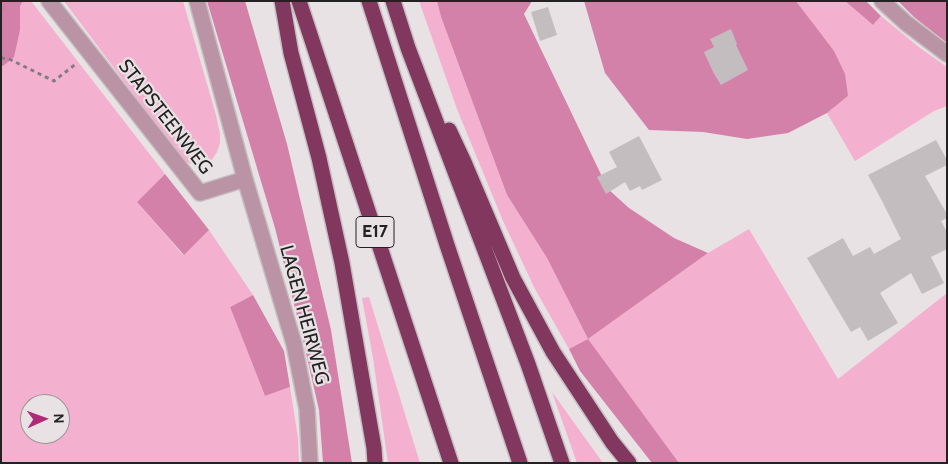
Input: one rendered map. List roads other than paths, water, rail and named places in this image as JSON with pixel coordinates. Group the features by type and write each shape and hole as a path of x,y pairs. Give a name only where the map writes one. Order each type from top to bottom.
{"highway":[{"path":"282,1 290,53 319,158 342,263 375,463"},
{"name":"E17","path":"299,1 451,463"},
{"path":"369,1 447,245 520,463"},
{"path":"393,1 408,48 528,364 562,463"},
{"path":"408,48 464,162 513,278 554,352 612,442 629,463"}],"street":[{"name":"STAPSTEENWEG","path":"49,1 200,193 245,179 197,1"},
{"path":"882,1 906,23 947,54"},
{"name":"LAGEN HEIRWEG","path":"245,179 294,344 307,409 310,463"}]}
